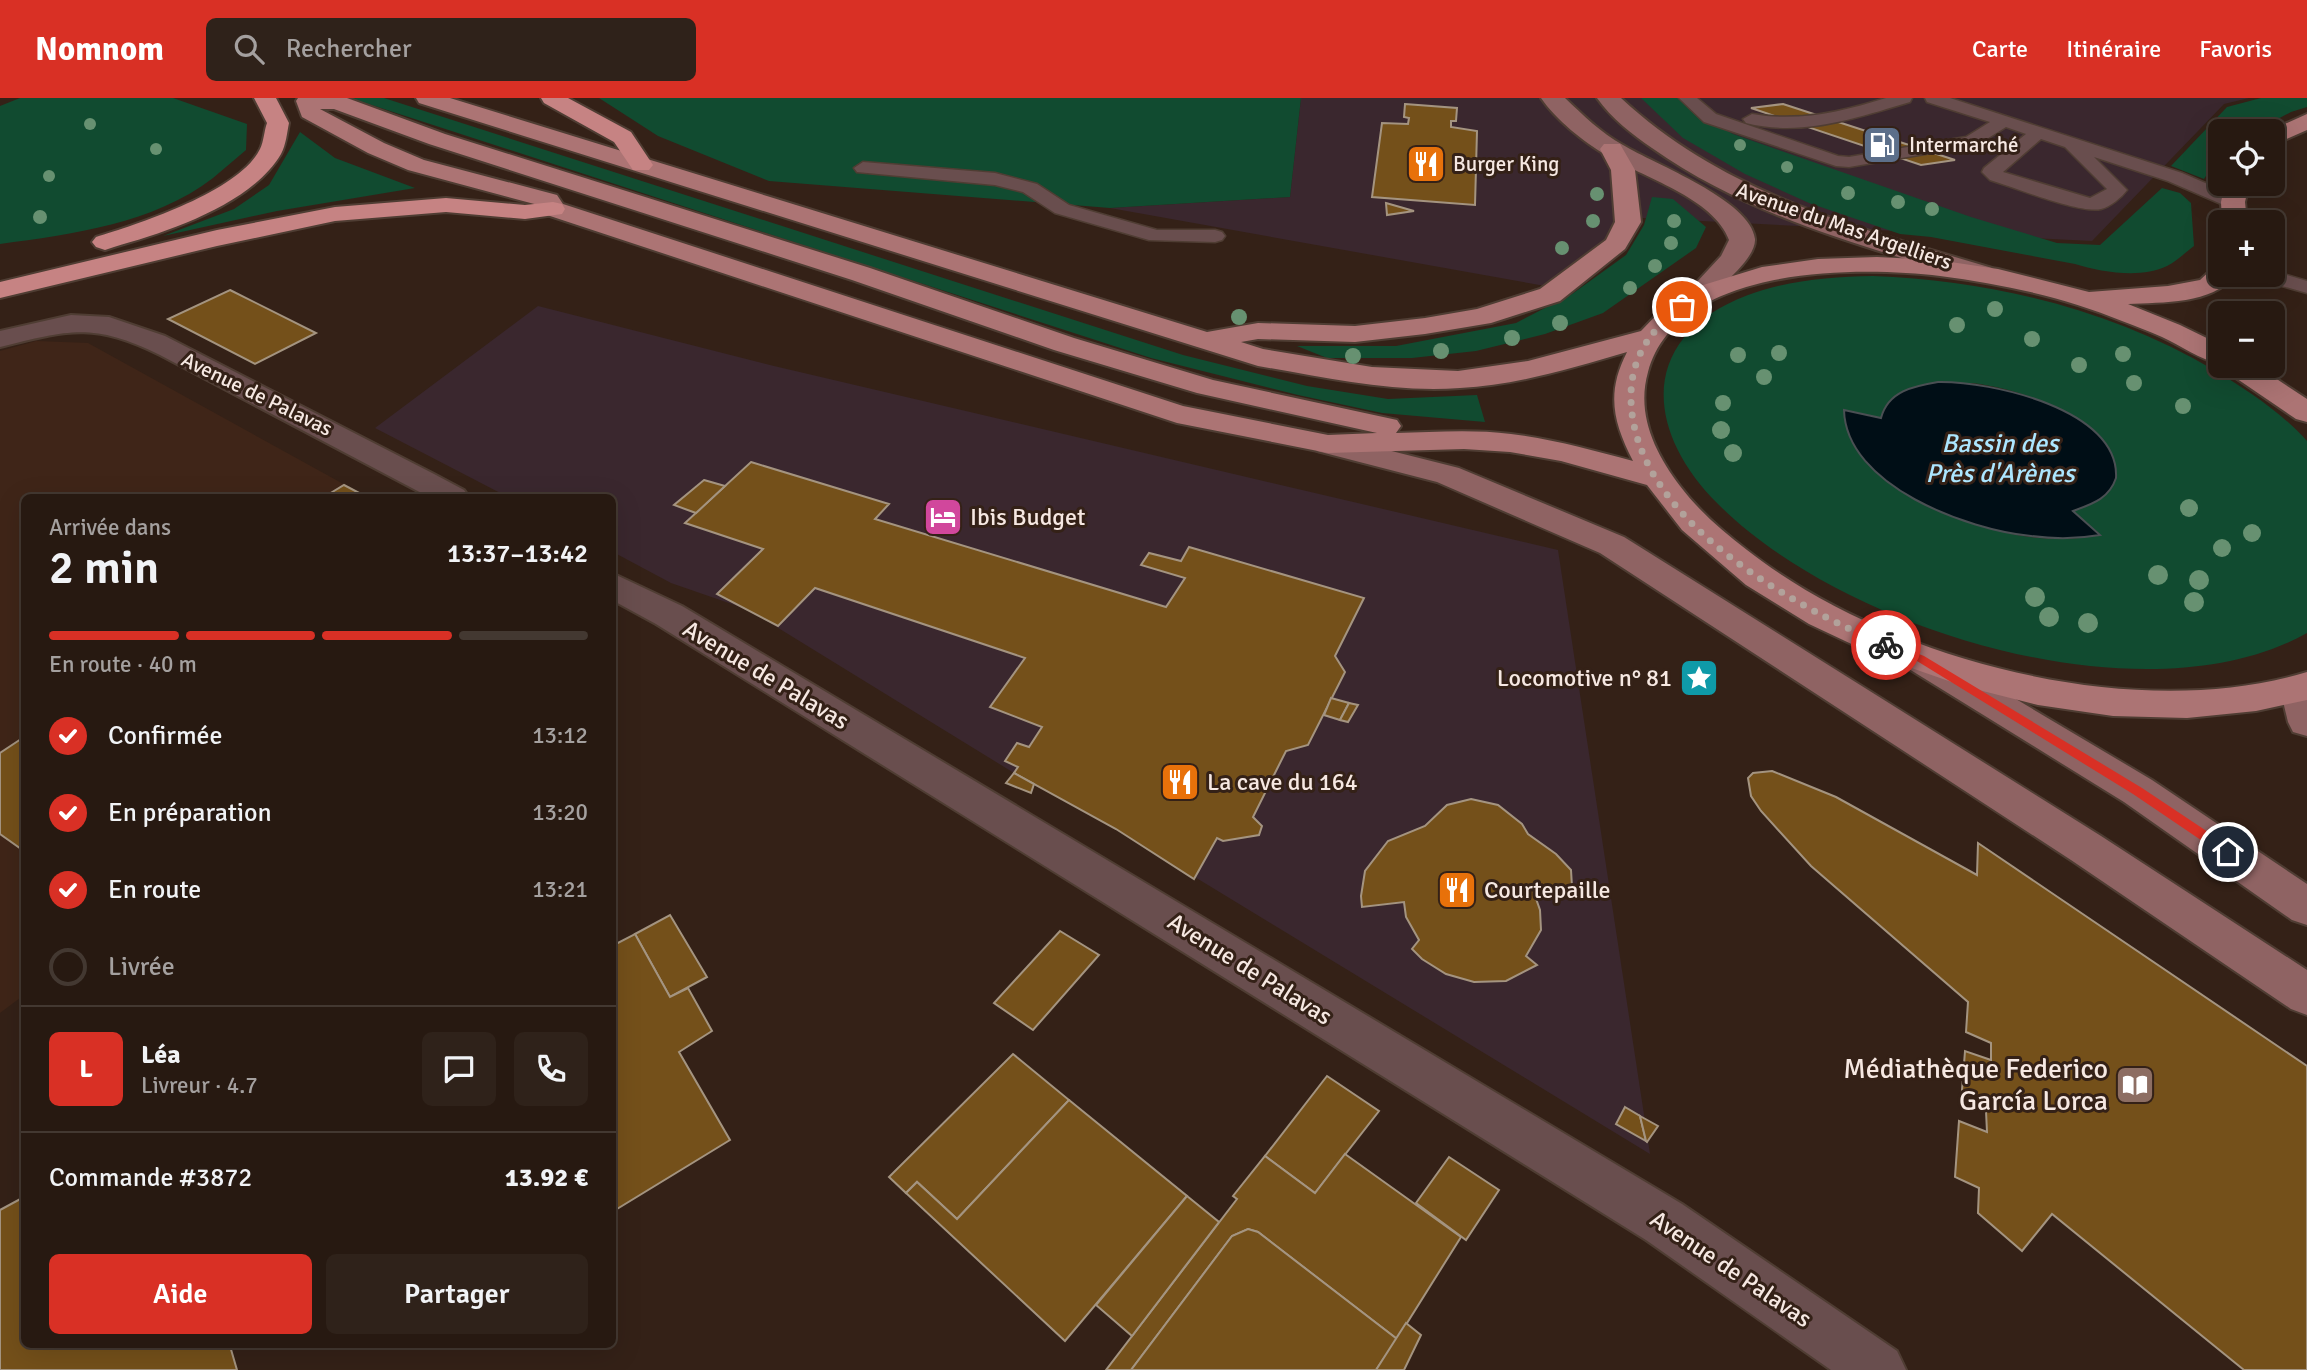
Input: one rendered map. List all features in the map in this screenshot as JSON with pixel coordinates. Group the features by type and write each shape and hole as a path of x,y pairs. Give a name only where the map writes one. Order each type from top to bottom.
{"highway":[{"path":"24,260 48,257 133,234 198,207 254,173 271,152 278,123 265,98"},
{"path":"552,98 623,137 641,165"},
{"path":"0,290 217,238 335,214 446,205 525,212 553,209"}],"main road":[{"path":"426,98 1258,357 1344,372 1428,380 1486,377 1568,360 1649,337"},
{"name":"Avenue du Mas Argelliers","path":"1552,98 1612,149 1694,191 1717,207 1736,226 1742,241 1738,252 1696,298"},
{"name":"Avenue du Mas Argelliers","path":"1608,98 1638,129 1676,156 1723,183 1762,201 1983,274"},
{"path":"303,99 310,112 376,148 438,172 548,200 553,209 1177,414 1328,444 1448,475 1612,545 2086,848 2307,995"},
{"path":"303,99 337,102 437,139 848,270 1064,344 1194,383 1343,418 1464,440"},
{"path":"2285,132 2307,121"},
{"path":"1204,341 1258,331 1355,334 1425,326 1481,317 1550,295 1616,244 1628,222 1623,170 1612,149"},
{"path":"2208,350 2149,323 2080,298 1983,274 1916,266 1852,264 1804,268 1740,280 1696,298 1669,316 1649,337 1630,377 1631,424 1655,477 1686,516 1729,556 1783,593 1847,628 1920,659 2020,688 2123,704 2218,704 2304,699"},
{"path":"2080,298 2168,294 2208,286"},
{"path":"2256,378 2307,413"},
{"path":"1328,444 1464,440 1510,443 1564,452 1655,477"},
{"path":"1920,659 2137,791 2307,907"}],"street":[{"name":"Avenue de Palavas","path":"0,339 91,322 109,325 156,344 335,433 447,494"},
{"name":"Avenue de Palavas","path":"616,587 668,615 1185,928 1664,1222 1878,1370"}],"lane":[{"path":"1687,98 1710,118 1836,161 1849,162 1959,144 1979,138 2004,121"},
{"path":"1713,98 1714,102 1725,110 1745,118 1789,124 1844,117 1904,98"},
{"path":"1933,98 2092,148 2175,177 2235,203"},
{"path":"2039,132 1991,172 2090,204 2099,204 2118,191 2068,141"},
{"path":"863,168 995,179 1030,188 1062,209 1156,236 1215,236"},
{"path":"2285,281 2307,287"}],"shaded area":[{"path":"1301,98 2249,98 2224,104 2092,241 1624,217 1562,289 1110,208 1290,197"},
{"path":"538,306 774,366 1558,550 1650,1154 1116,829 1035,784 1031,793 1006,783 1014,773 749,610 671,583 616,554 616,494 502,494 375,428"},
{"path":"36,341 88,343 362,494 21,494 21,997 0,1013 0,351"}],"green space":[{"path":"20,98 173,98 247,124 246,150 190,194 165,206 84,231 0,244 0,106"},
{"path":"350,98 384,98 1183,355 1307,386 1388,399 1477,395 1485,422 1382,413 1151,358"},
{"path":"599,98 1301,98 1290,197 1110,208 769,181 658,136"},
{"path":"1641,98 1682,98 1697,115 1733,134 1971,217 2057,243 2100,245 2162,188 2180,193 2191,203 2194,246 2171,264 2157,270 2121,273 1931,237 1900,234 1809,203 1745,174 1683,138"},
{"path":"2261,98 2307,98 2307,107 2278,119 2216,119 2227,107"},
{"path":"2208,127 2208,173 2204,179 2171,166"},
{"path":"300,132 335,158 415,188 277,211 163,236 234,209 269,185"},
{"path":"1652,197 1673,199 1706,227 1696,248 1603,313 1545,334 1476,351 1412,358 1327,358 1297,346 1396,346 1516,323 1572,294 1626,255 1644,225"},
{"path":"1873,276 1918,279 1962,284 2050,302 2134,330 2174,349 2208,367 2208,378 2226,378 2275,411 2307,441 2307,633 2240,659 2164,669 2082,665 1998,650 1916,624 1840,590 1772,549 1718,504 1693,475 1676,445 1666,416 1664,387 1671,359 1687,334 1712,313 1763,290 1826,278","holes":["1972,383 2008,390 2064,412 2096,436 2107,450 2113,464 2114,478 2108,490 2095,502 2072,511 2099,535 2054,539 2008,533 1963,520 1921,502 1881,418 1883,410"]}],"water":[{"name":"Bassin des Près d'Arènes","path":"1938,382 1988,387 2018,394 2075,417 2097,434 2112,454 2116,478 2104,496 2073,511 2100,535 2057,538 2005,532 1945,514 1887,482 1865,461 1850,437 1844,410 1881,418 1889,402 1903,391"}],"building":[{"name":"Burger King","path":"1405,104 1457,108 1456,121 1451,121 1451,127 1477,131 1475,205 1372,197 1382,123 1408,124 1409,118 1404,117"},
{"path":"1783,104 1955,160 1921,165 1751,108"},
{"path":"1386,203 1414,211 1387,215"},
{"path":"230,290 316,333 255,364 168,319"},
{"path":"751,462 889,504 875,519 1166,607 1185,578 1141,565 1149,553 1181,561 1189,547 1364,598 1335,656 1345,672 1308,745 1286,751 1253,817 1262,826 1259,835 1223,841 1217,838 1194,879 1116,829 1014,773 1018,767 1005,761 1017,743 1029,747 1042,727 990,707 1025,658 815,588 778,626 717,594 763,549 685,523"},
{"path":"704,480 725,486 696,513 674,505"},
{"path":"344,485 361,494 329,494"},
{"path":"1331,698 1349,703 1340,720 1324,715"},
{"path":"1349,703 1358,705 1348,722 1340,720"},
{"path":"21,739 21,849 0,834 0,753"},
{"name":"Médiathèque Federico García Lorca","path":"1772,771 1836,797 1977,875 1978,843 2307,1066 2307,1370 2244,1370 2052,1214 2022,1251 1978,1213 1979,1188 1955,1177 1959,1121 1987,1132 1986,1111 1961,1103 1965,1051 1991,1060 1991,1043 1966,1032 1968,1002 1811,866 1761,811 1751,796 1748,778 1753,773"},
{"path":"1014,773 1034,784 1031,793 1006,783"},
{"name":"Courtepaille","path":"1471,799 1498,805 1571,870 1572,887 1534,893 1540,910 1541,930 1526,956 1537,965 1506,981 1474,982 1446,974 1422,959 1412,949 1419,940 1406,917 1404,902 1362,907 1365,871 1388,841 1425,826 1447,805"},
{"path":"670,915 707,977 670,997 635,934"},
{"path":"1060,931 1099,955 1033,1030 994,1003"},
{"path":"635,934 670,997 688,988 712,1031 679,1052 730,1140 616,1210 616,944"},
{"path":"1013,1054 1069,1100 957,1219 917,1182 906,1193 889,1177"},
{"path":"1327,1076 1379,1111 1315,1193 1265,1156"},
{"path":"1069,1100 1187,1196 1065,1341 906,1193 917,1182 957,1219"},
{"path":"1625,1107 1640,1116 1646,1141 1616,1124"},
{"path":"1640,1116 1658,1126 1647,1142 1646,1141"},
{"path":"1345,1154 1461,1237 1397,1339 1258,1232 1248,1229 1232,1236 1131,1370 1106,1370 1237,1199 1233,1196 1265,1156 1315,1193"},
{"path":"1449,1157 1499,1190 1466,1240 1416,1203"},
{"path":"1187,1196 1219,1222 1132,1336 1096,1305"},
{"path":"21,1199 21,1348 231,1348 237,1370 0,1370 0,1210"},
{"path":"1248,1229 1258,1232 1397,1339 1376,1370 1131,1370 1232,1236"},
{"path":"1406,1323 1421,1335 1404,1370 1376,1370"}],"way so far":[{"path":"1682,307 1649,337 1630,377 1631,424 1655,477 1686,516 1729,556 1783,593 1847,628 1886,645"}],"place":[{"name":"Intermarché","path":"1882,145"},
{"name":"Burger King","path":"1426,164"},
{"name":"Ibis Budget","path":"943,517"},
{"name":"Locomotive n° 81","path":"1699,678"},
{"name":"La cave du 164","path":"1180,782"},
{"name":"Courtepaille","path":"1457,890"},
{"name":"Médiathèque Federico García Lorca","path":"2135,1085"}],"route":[{"path":"1886,645 1920,659 1942,672 2137,791 2228,852"}]}
